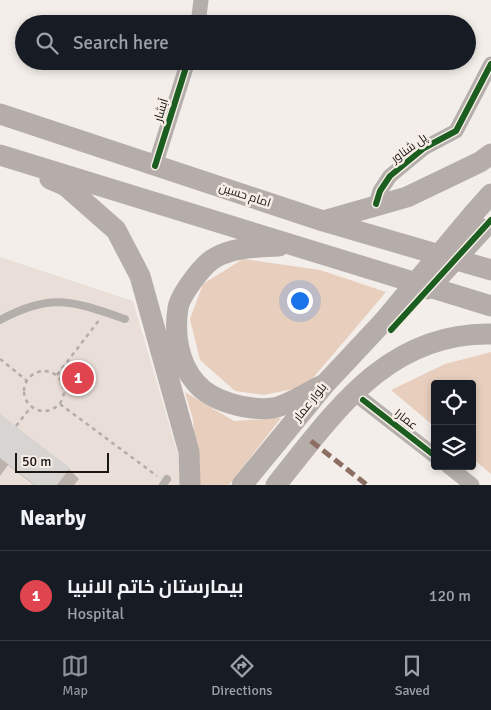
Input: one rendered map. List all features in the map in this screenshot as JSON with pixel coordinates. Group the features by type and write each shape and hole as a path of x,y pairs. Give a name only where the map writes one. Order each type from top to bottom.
{"main road":[{"name":"امام حسین","path":"0,114 323,221 491,270"},
{"path":"323,221 407,196 480,162 491,154"},
{"path":"0,156 491,306"},
{"path":"0,156 66,186 116,230 140,276 189,452 190,485"},
{"path":"387,326 483,221 491,194"},
{"path":"293,245 244,248 213,259 194,279 178,306 178,351 196,384 221,400 247,408 275,408 325,384"},
{"name":"بلوار عمار","path":"242,485 325,384 387,326"},
{"name":"بلوار عمار","path":"263,485 333,392 387,326"},
{"path":"276,485 338,408 364,382 419,347 446,339 491,334"}],"street":[{"path":"200,15 202,0"},
{"name":"پل شناور","path":"376,204 380,191 390,176 424,148 456,131 491,64"},
{"name":"آبشار","path":"156,166 185,70"},
{"name":"عمار۱","path":"363,400 431,453"},
{"path":"453,470 472,485"}],"lane":[{"path":"0,320 25,306 56,301 82,304 125,319"}],"path":[{"path":"56,376 106,312"},
{"path":"0,359 26,380"},
{"path":"43,370 56,376 61,379 64,388 60,404 50,411 40,411 31,407 25,399 23,389 26,380 34,373 43,370"},
{"path":"60,404 165,482"},
{"path":"16,426 31,407"}],"shaded area":[{"path":"0,257 133,301 178,455 180,485 0,485"},
{"path":"243,259 320,270 386,292 313,378 303,387 264,395 235,391 200,360 190,319 203,284"},
{"path":"491,352 491,474 476,461 476,380 431,380 431,424 391,390 445,364"},
{"path":"185,392 234,421 281,418 229,485 198,485 193,420"}],"building":[{"path":"0,414 70,468 57,485 35,485 0,458"}],"marked path":[{"path":"311,441 367,485"}],"cycle path":[{"path":"376,204 380,191 390,176 424,148 456,131 491,64"},
{"path":"155,166 185,70"},
{"path":"391,330 491,220"},
{"path":"363,400 431,453"}],"place":[{"name":"بیمارستان خاتم الانبیا","path":"78,378"}]}
